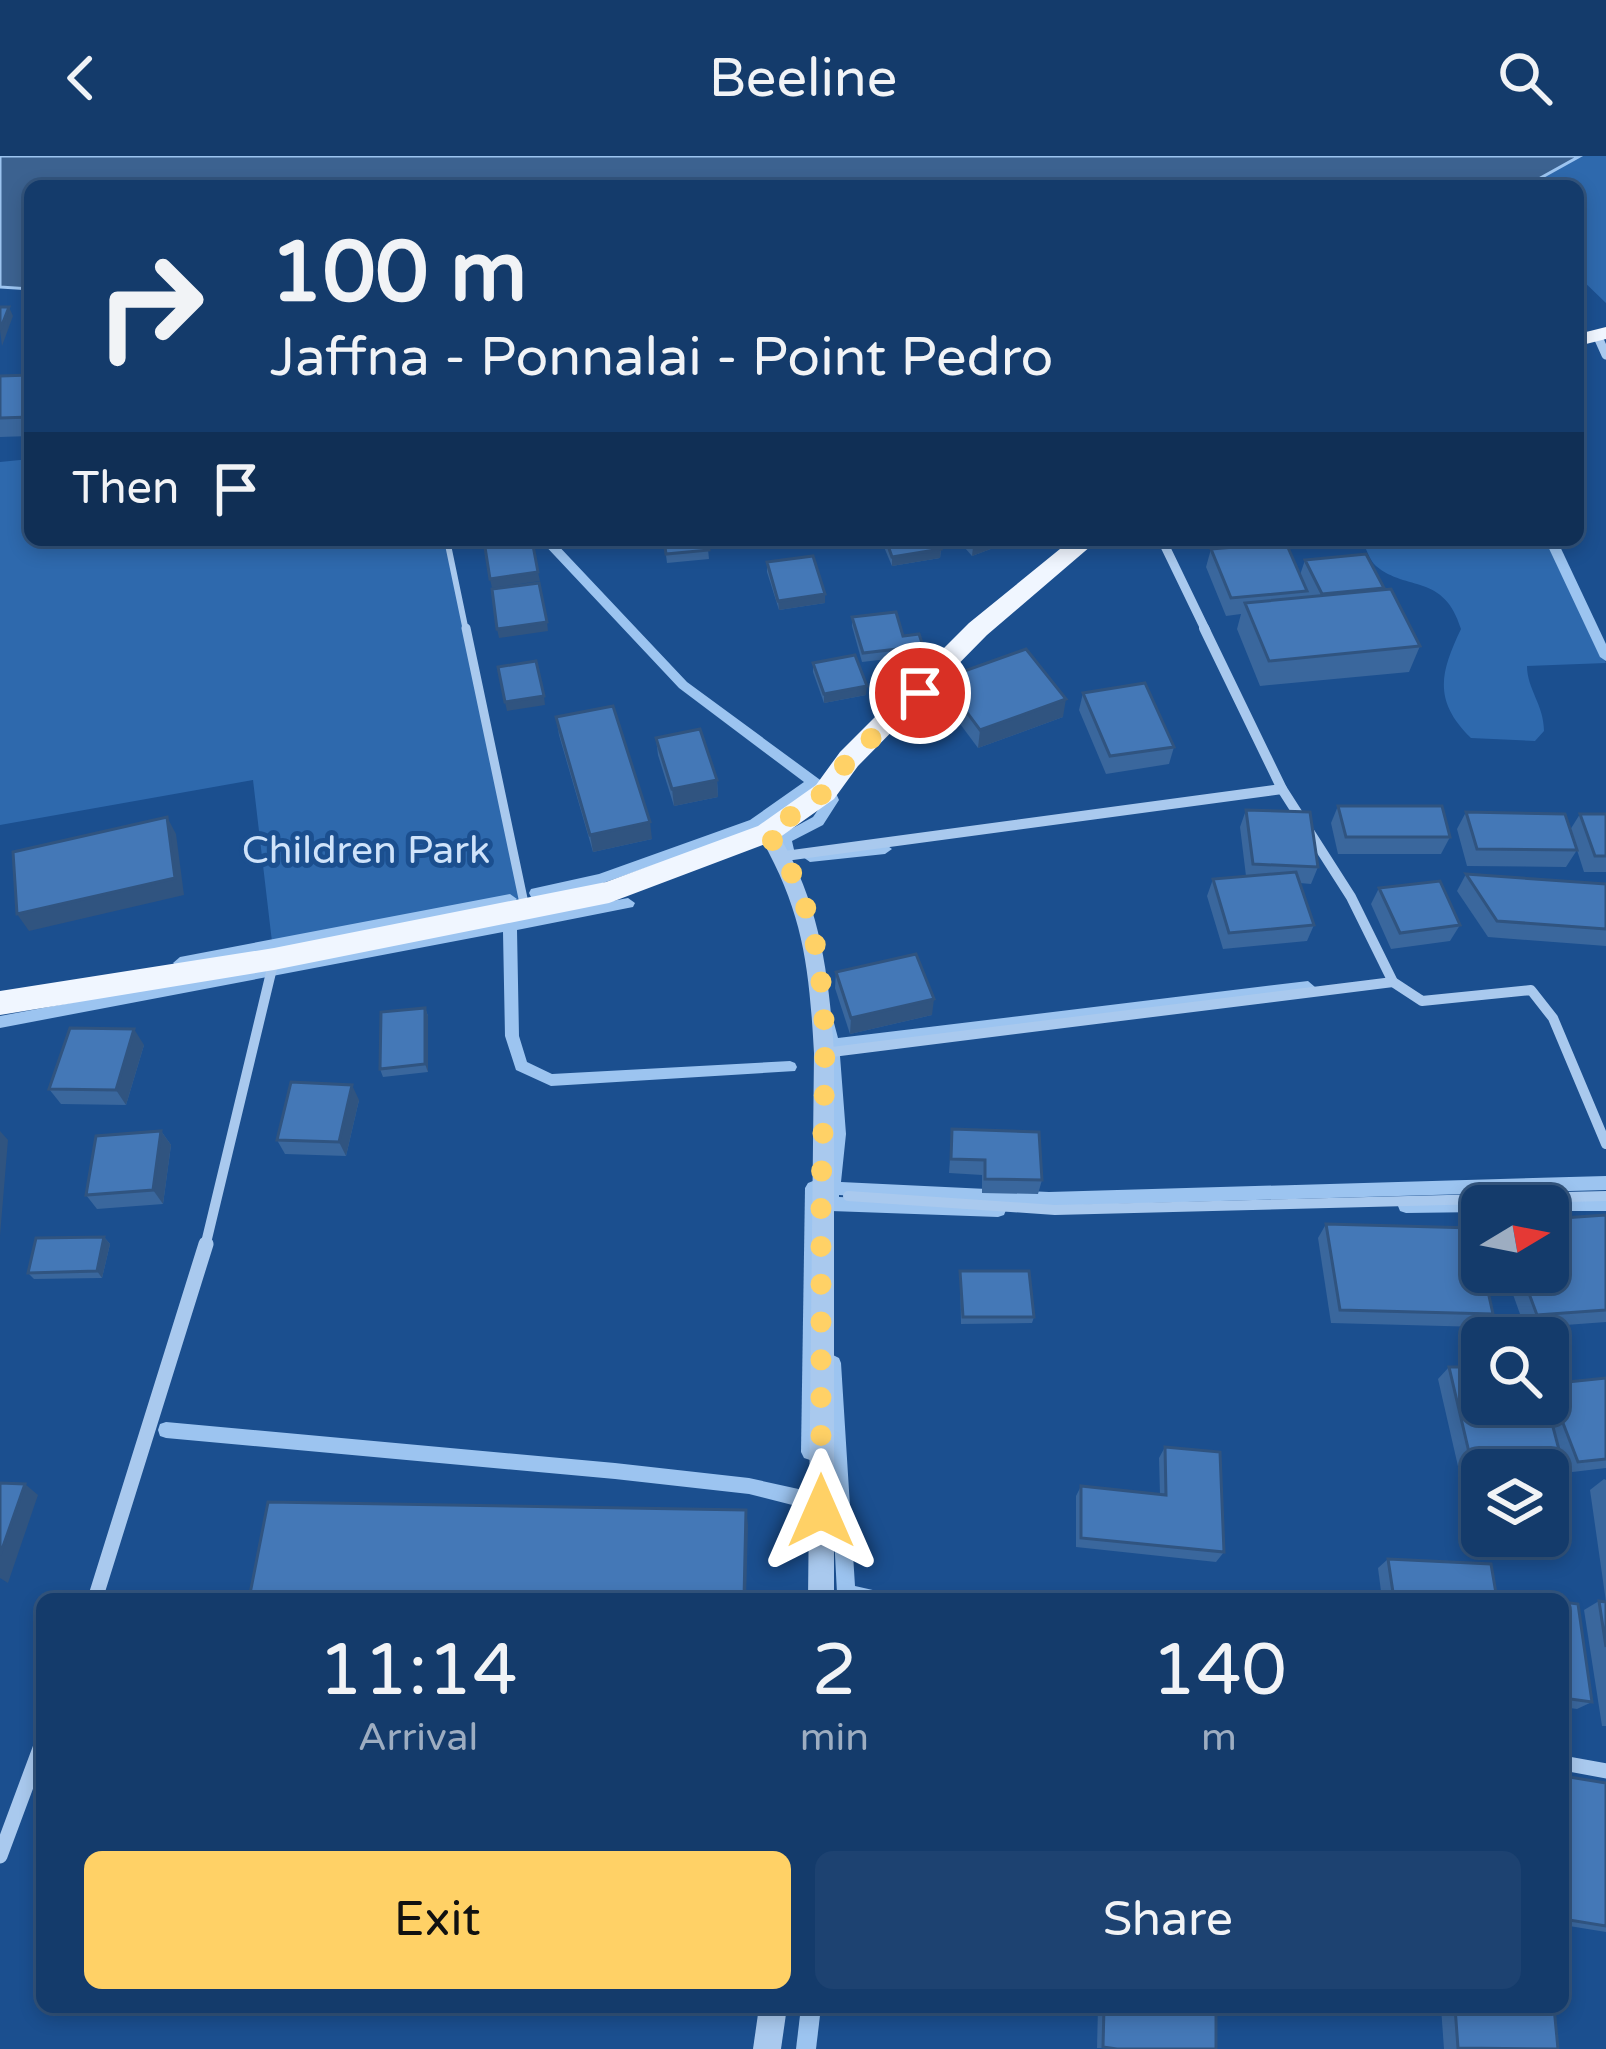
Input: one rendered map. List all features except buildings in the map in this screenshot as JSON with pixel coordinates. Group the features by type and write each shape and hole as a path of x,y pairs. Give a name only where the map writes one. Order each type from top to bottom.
{"main road":[{"path":"0,1003 274,958 610,892 767,833 825,792 849,759 978,629 1079,546"}],"street":[{"path":"1165,546 1282,789 1351,897 1393,982 1422,1000 1531,990 1553,1018 1606,1144"},
{"path":"785,856 1282,789"},
{"path":"767,833 785,856 819,962 824,1053 821,1593"},
{"path":"97,1593 152,1443 240,1122 274,958"},
{"path":"824,1053 1393,982"},
{"path":"848,1196 1055,1210 1606,1196"},
{"path":"0,1856 36,1759"},
{"path":"1569,1764 1606,1771"},
{"path":"767,2049 772,2013"}],"lane":[{"path":"448,546 525,908"}],"green space":[{"path":"1580,156 1606,156 1606,303 1584,282 1584,180 1537,180"},
{"name":"Children Park","path":"24,460 24,546 448,546 525,908 274,959 253,780 0,825 0,462"},
{"path":"1365,546 1554,546 1606,663 1527,666 1544,731 1535,741 1471,738 1450,712 1444,686 1448,659 1461,629 1454,611 1435,591 1388,574"}],"shaded area":[{"path":"0,156 1580,156 1537,180 24,180 24,289 0,287"}],"waterway":[{"path":"552,546 683,685 818,785"},
{"path":"1554,546 1606,657"},
{"path":"536,893 600,879 755,824 813,782"},
{"path":"788,854 785,839 818,821 832,800 830,794"},
{"path":"810,857 885,849"},
{"path":"180,963 510,899"},
{"path":"510,925 628,903"},
{"path":"0,1022 510,925"},
{"path":"510,925 512,1036 521,1066 551,1080 790,1067"},
{"path":"829,1027 832,1045 1308,987"},
{"path":"833,1056 838,1134 833,1188 1049,1199 1606,1183"},
{"path":"810,1452 813,1188"},
{"path":"832,1191 831,1204 998,1210"},
{"path":"1406,1206 1606,1204"},
{"path":"833,1363 846,1593"},
{"path":"166,1430 615,1471 749,1486 812,1501 812,1488"},
{"path":"806,2049 810,2013"}],"route":[{"path":"821,1511 824,1053 819,962 785,856 767,833 792,820 825,792 849,759 920,693"}]}
